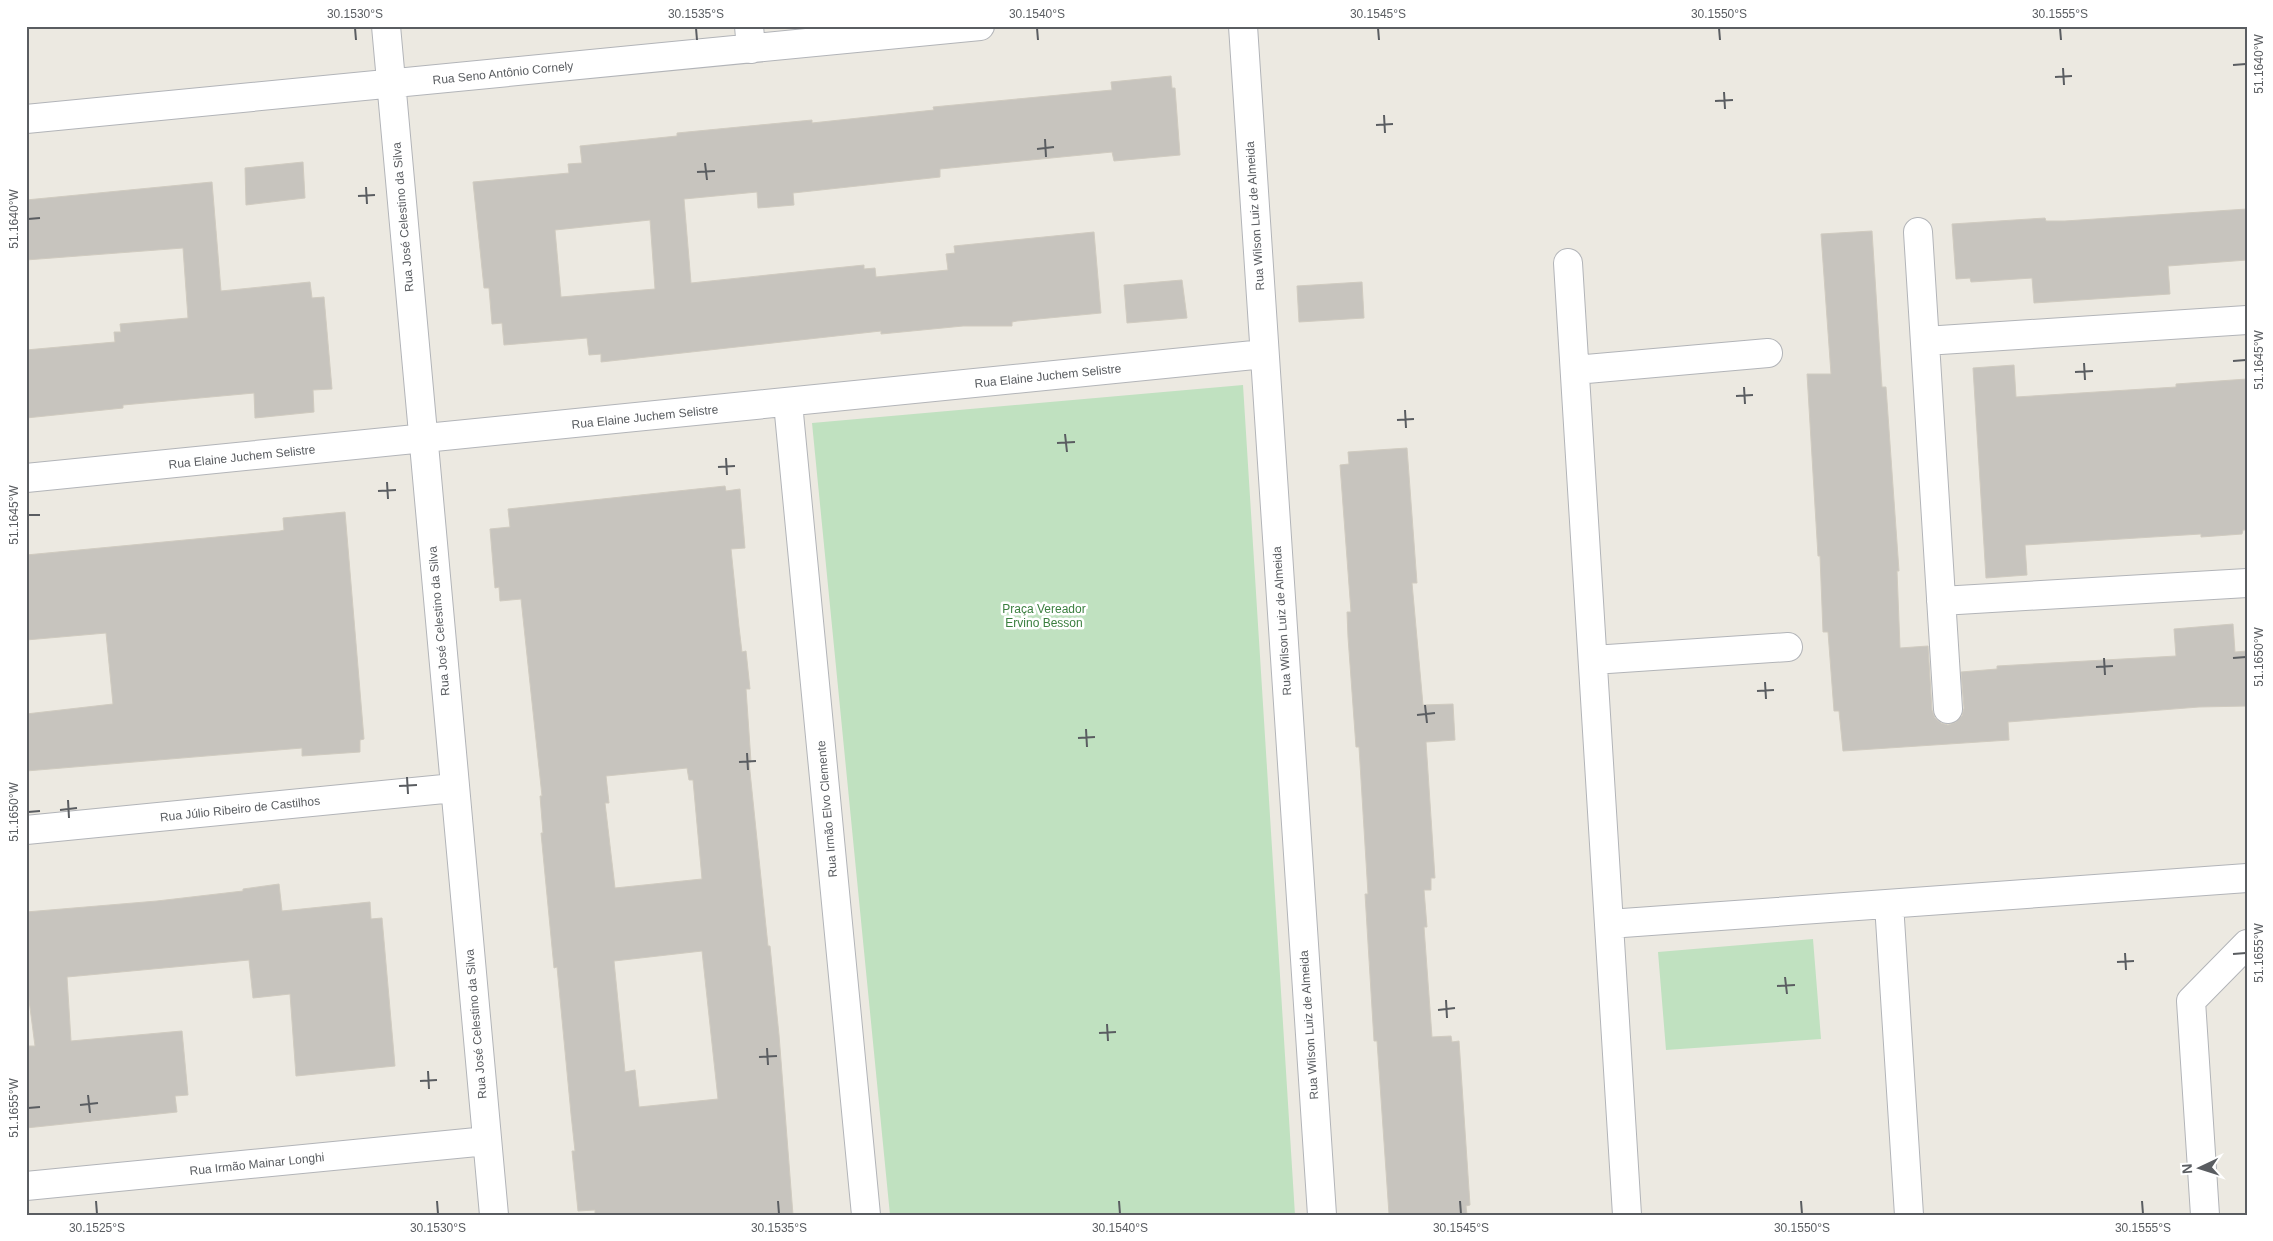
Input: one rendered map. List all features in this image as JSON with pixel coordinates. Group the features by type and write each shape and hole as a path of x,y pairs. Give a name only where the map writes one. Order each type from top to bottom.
{"street":[{"name":"Rua José Celestino da Silva","path":"386,26 494,1215"},
{"name":"Rua Seno Antônio Cornely","path":"26,119 390,84 750,38 980,26"},
{"name":"Rua Wilson Luiz de Almeida","path":"1243,26 1322,1215"},
{"path":"1918,232 1948,709"},
{"path":"1568,263 1627,1215"},
{"path":"1925,341 2247,320"},
{"name":"Rua Elaine Juchem Selistre","path":"26,478 1264,354"},
{"path":"1575,370 1768,354"},
{"name":"Rua Irmão Elvo Clemente","path":"788,403 866,1215"},
{"path":"1941,601 2247,583"},
{"path":"1593,660 1788,647"},
{"name":"Rua Júlio Ribeiro de Castilhos","path":"26,830 454,788"},
{"path":"1609,924 2247,878"},
{"path":"1889,904 1909,1215"},
{"path":"2205,1215 2191,1001 2247,944"},
{"name":"Rua Irmão Mainar Longhi","path":"26,1186 487,1141"}],"green space":[{"name":"Praça Vereador Ervino Besson","path":"1243,385 1295,1215 890,1215 812,423"},
{"path":"1813,939 1821,1039 1666,1050 1658,952"}],"building":[{"path":"1171,76 1172,88 1175,88 1180,155 1114,161 1112,152 940,169 940,177 793,193 794,205 758,208 757,192 684,199 691,283 864,265 864,269 875,268 876,277 948,270 946,254 955,253 954,246 1094,232 1101,313 1017,321 1012,322 1012,326 963,326 881,334 881,331 601,362 601,354 589,355 587,338 504,345 502,323 492,324 489,288 484,288 473,182 569,173 568,164 582,163 580,146 677,136 677,133 812,120 812,123 934,110 933,107 1112,90 1111,82","holes":["650,220 655,289 561,297 555,230"]},
{"path":"303,162 305,198 246,205 245,168"},
{"path":"212,182 221,291 310,282 312,298 324,297 332,389 313,390 314,412 255,418 254,393 123,405 123,408 26,418 26,350 115,342 114,332 121,332 120,324 188,318 183,248 26,260 26,200"},
{"path":"2247,209 2247,260 2168,266 2170,294 2034,303 2032,278 1971,282 1970,278 1956,279 1952,224 2045,218 2046,221 2065,221"},
{"path":"1872,231 1882,387 1886,387 1899,571 1897,571 1900,648 1928,646 1932,710 1935,718 1941,723 1948,725 1956,722 1962,716 1964,708 1961,672 1997,669 1997,666 2176,656 2174,629 2233,624 2235,652 2247,651 2247,706 2199,707 2008,722 2009,740 1843,751 1839,711 1834,711 1828,632 1823,632 1820,556 1818,556 1807,374 1831,374 1821,234"},
{"path":"1182,280 1187,318 1127,323 1124,285"},
{"path":"1362,282 1364,318 1299,322 1297,286"},
{"path":"2014,365 2016,397 2176,387 2176,384 2247,379 2247,530 2243,530 2242,534 2201,537 2201,534 2025,545 2027,575 1986,578 1973,368"},
{"path":"1407,448 1417,583 1412,583 1423,705 1453,704 1455,740 1426,742 1435,878 1431,878 1431,890 1424,890 1427,927 1424,927 1432,1037 1451,1036 1452,1042 1459,1041 1470,1205 1466,1206 1467,1215 1389,1214 1377,1041 1374,1041 1365,894 1368,894 1359,747 1356,747 1348,637 1347,612 1351,612 1340,465 1349,464 1348,452"},
{"path":"725,486 726,491 740,489 745,548 731,549 742,652 746,651 750,689 746,689 751,762 749,762 779,1035 793,1215 595,1215 595,1210 578,1211 572,1151 575,1151 557,967 554,968 541,833 543,833 540,796 542,796 521,599 500,601 499,587 495,588 490,529 510,527 508,509","holes":["687,768 689,780 693,780 702,879 615,888 605,803 609,803 606,776","702,951 718,1099 639,1107 635,1070 625,1072 614,961"]},
{"path":"345,512 364,739 360,740 360,752 302,756 302,748 26,771 26,714 113,704 106,633 26,640 26,555 280,531 284,530 283,518"},
{"path":"279,884 282,911 370,902 371,919 382,918 395,1066 296,1076 290,994 253,998 249,960 67,977 71,1041 182,1031 188,1095 175,1096 177,1112 26,1128 26,1046 35,1046 26,977 26,912 157,901 243,891 243,889"}]}
